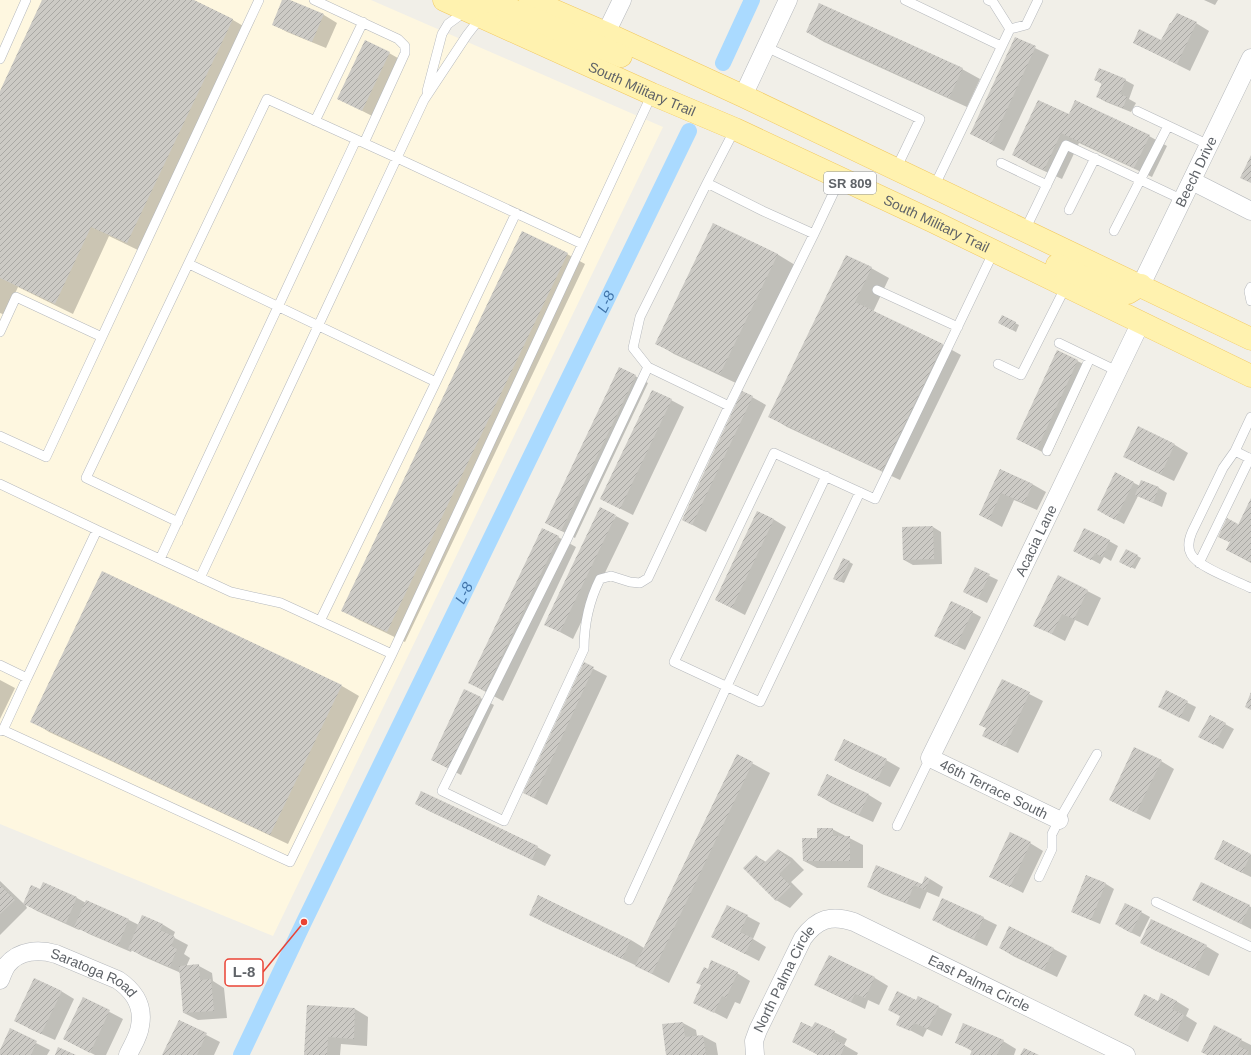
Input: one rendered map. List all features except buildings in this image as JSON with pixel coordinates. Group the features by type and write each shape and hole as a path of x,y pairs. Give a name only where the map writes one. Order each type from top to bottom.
{"main road":[{"name":"South Military Trail","path":"444,0 652,94 735,129 932,221 1251,376"},
{"path":"474,13 483,1 534,5 635,61 663,59"},
{"name":"SR 809","path":"534,5 606,33 744,96 1251,339"},
{"path":"932,221 967,227 1009,243 1115,292 1128,293 1141,285"},
{"path":"1141,322 1153,316 1174,318 1251,354"}],"street":[{"path":"606,33 622,0"},
{"path":"744,96 788,0"},
{"name":"Beech Drive","path":"1141,285 1251,58"},
{"path":"1192,180 1251,210"},
{"name":"Acacia Lane","path":"930,758 1141,322"},
{"name":"46th Terrace South","path":"930,758 1058,820"},
{"name":"North Palma Circle","path":"755,1054 754,1041 758,1030 803,938 810,928 819,922 831,918"},
{"name":"East Palma Circle","path":"831,918 842,918 854,922 1126,1055"},
{"name":"Saratoga Road","path":"0,980 7,966 15,958 24,953 46,951 118,980 127,986 134,995 139,1004 141,1015 137,1036 128,1055"}],"lane":[{"path":"0,59 26,0"},
{"path":"0,436 46,457 259,0"},
{"path":"160,559 278,307 405,53 405,46 398,39 314,0"},
{"path":"905,0 1001,46"},
{"path":"988,0 993,2 1010,29"},
{"path":"934,187 1010,29 1026,25 1038,0"},
{"path":"424,100 442,34 448,24 474,13"},
{"path":"200,578 424,100 467,36 474,13"},
{"path":"315,121 363,22"},
{"path":"766,48 920,119 896,169"},
{"path":"97,530 2,731 290,862 392,654 652,94"},
{"path":"178,522 86,478 267,100 397,158 582,244"},
{"path":"1137,111 1209,146"},
{"path":"1114,231 1168,126"},
{"path":"729,406 648,367 633,348 640,317 735,129"},
{"path":"1025,230 1066,145 1183,200"},
{"path":"1069,210 1095,158"},
{"path":"1001,163 1047,186"},
{"path":"648,367 567,539 442,791 504,822 584,649 584,632 593,594 600,579 611,576 630,582 640,583 648,578 729,406 840,178"},
{"path":"707,183 814,234"},
{"path":"320,621 516,213"},
{"path":"860,492 760,702 674,662 774,453 826,476 875,499 994,251"},
{"path":"189,264 436,382"},
{"path":"998,364 1021,375 1066,286"},
{"path":"1251,287 1249,291 1251,301"},
{"path":"877,290 958,327"},
{"path":"1,327 16,297 102,337"},
{"path":"1059,343 1117,371"},
{"path":"1047,451 1090,358"},
{"path":"1251,418 1235,451 1223,468 1189,540 1191,555 1199,563 1251,588"},
{"path":"1199,563 1250,459 1235,451"},
{"path":"629,900 727,686 826,476"},
{"path":"0,484 231,592 281,603 392,654"},
{"path":"0,665 27,678"},
{"path":"1039,878 1052,849 1052,834 1058,820 1097,754"},
{"path":"897,826 930,758"},
{"path":"1156,902 1251,947"}],"shaded area":[{"path":"0,0 371,0 663,127 273,936 0,824"}],"waterway":[{"name":"L-8","path":"723,63 752,0"},
{"name":"L-8","path":"241,1055 304,922 689,131"}],"place":[{"name":"L-8","path":"304,922"}]}
